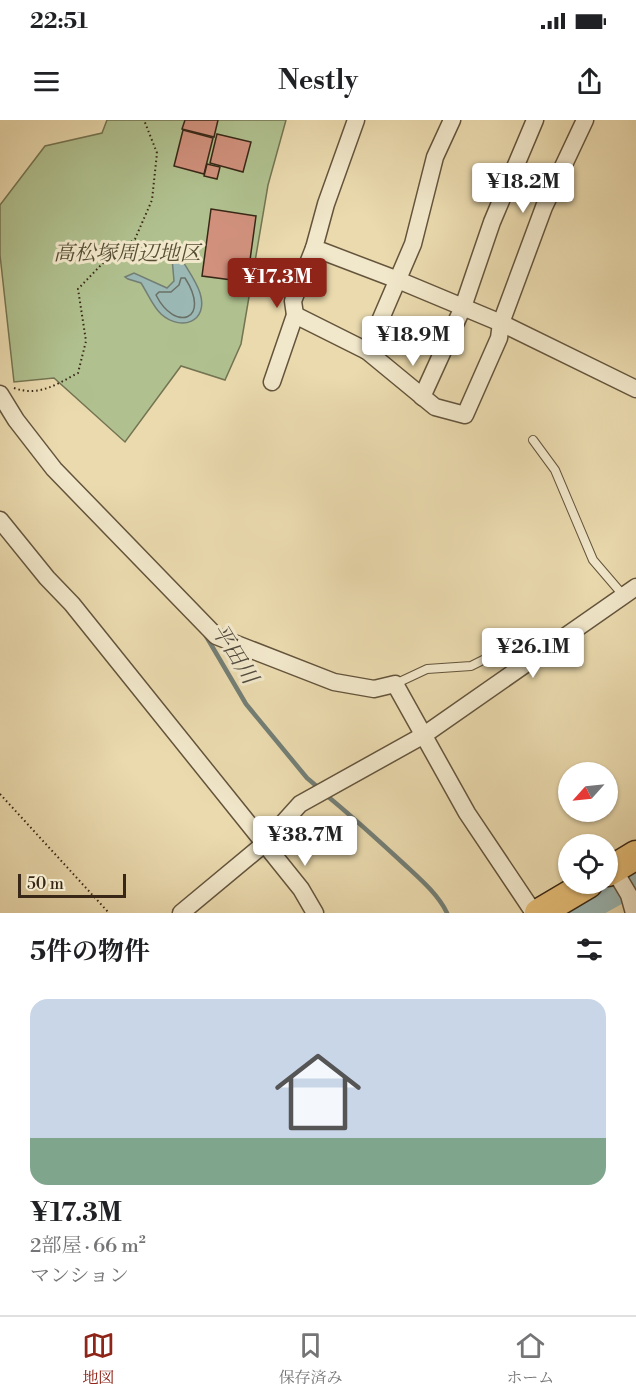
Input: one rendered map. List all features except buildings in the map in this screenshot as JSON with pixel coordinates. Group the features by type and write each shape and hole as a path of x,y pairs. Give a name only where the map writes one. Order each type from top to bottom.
{"highway":[{"path":"539,913 571,894"}],"street":[{"path":"272,382 295,315 293,301 314,248 326,204 356,120"},
{"path":"367,351 413,244 435,157 452,120"},
{"path":"422,397 463,307 492,222 535,120"},
{"path":"295,315 367,351 435,406 465,415 499,338 501,323 544,207 585,120"},
{"path":"314,248 399,280 501,323 636,389"},
{"path":"6,391 16,420 54,469 216,636 334,682 374,689 394,684 467,813 534,913"},
{"path":"0,520 46,578 72,604 301,890 315,913"},
{"path":"182,913 264,844 300,804 424,735 542,652 632,596"},
{"path":"619,865 634,913"}],"lane":[{"path":"533,440 555,470 592,560 632,596"},
{"path":"394,684 427,669 471,666 507,648 542,652"}],"path":[{"path":"6,391 45,391 78,373 86,341 78,289 102,264 135,239 152,200 157,153 144,120"},
{"path":"0,794 109,913"}],"green space":[{"name":"高松塚周辺地区","path":"107,120 286,120 268,185 241,344 225,380 181,366 125,442 54,378 14,382 0,255 0,205 45,146 102,133"}],"water":[{"path":"180,256 198,288 202,303 197,317 185,323 169,319 161,314 141,283 125,277 134,273 167,288 174,281 172,258"}],"waterway":[{"name":"平田川","path":"206,636 246,704 307,778 320,789"},
{"name":"平田川","path":"326,795 422,881 439,899 447,913"},
{"path":"579,913 636,881"}]}
